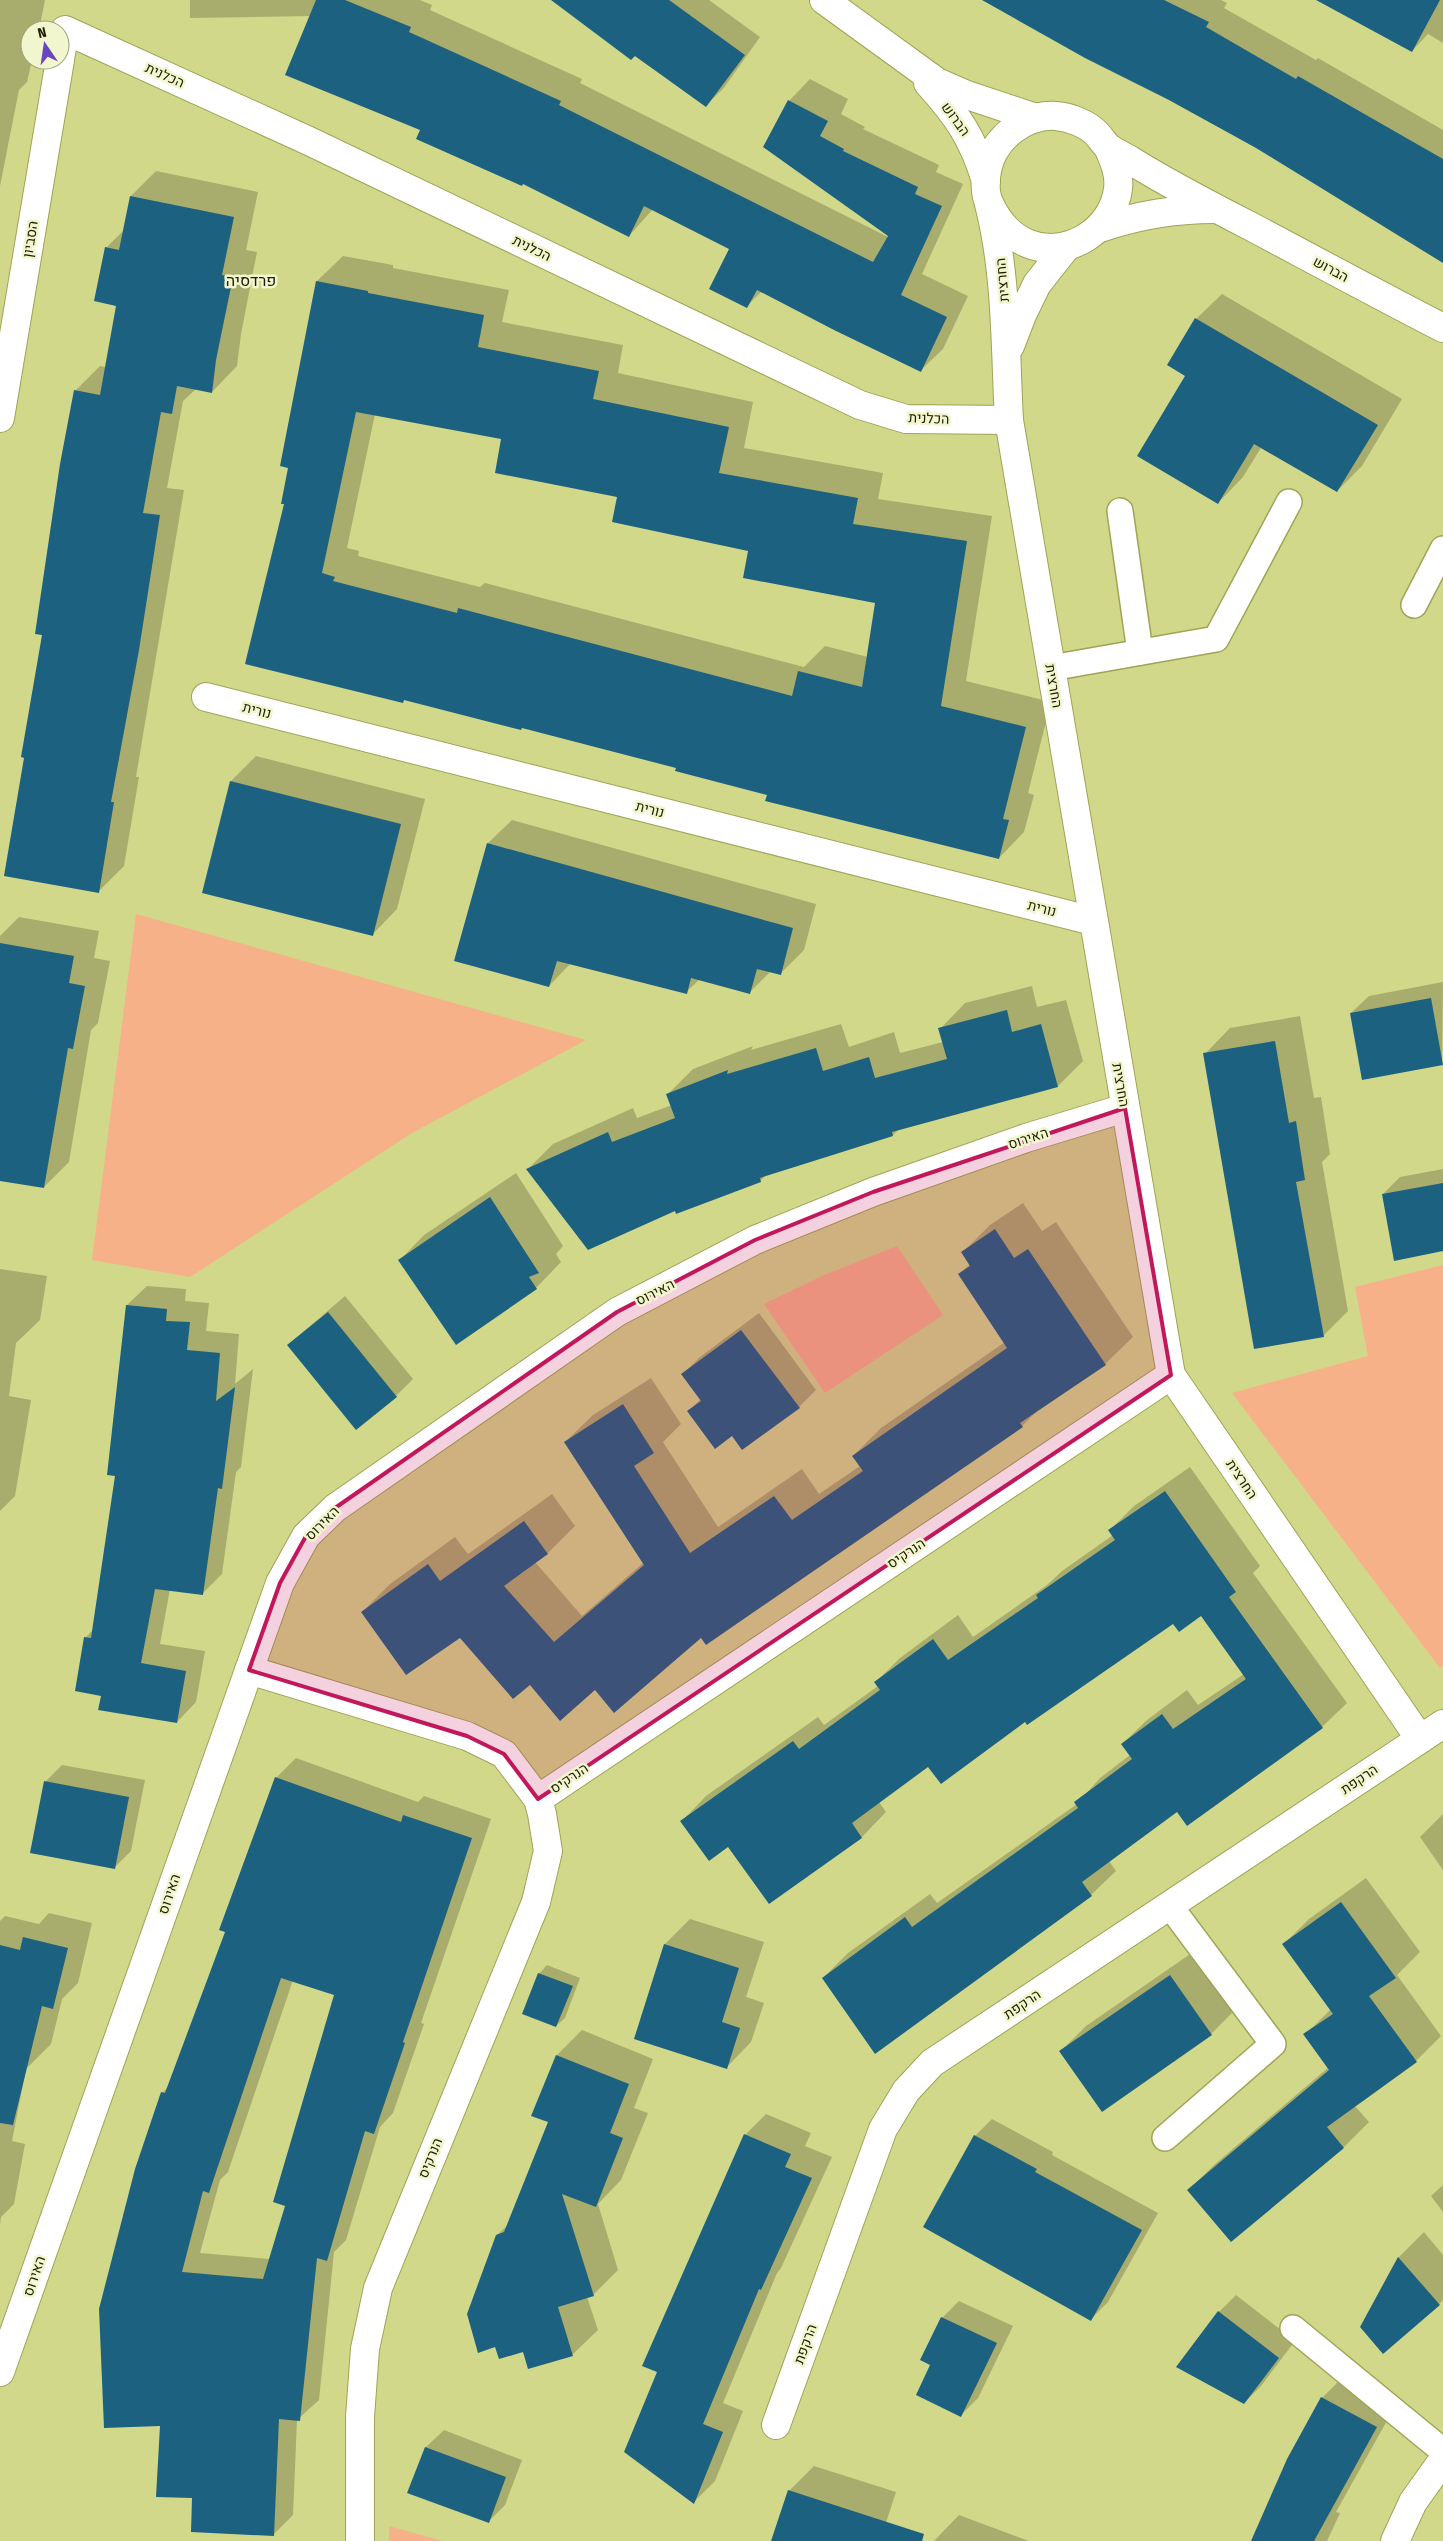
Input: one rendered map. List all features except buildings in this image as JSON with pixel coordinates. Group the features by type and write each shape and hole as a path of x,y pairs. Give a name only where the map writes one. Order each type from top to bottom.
{"street":[{"name":"הברוש","path":"824,0 937,82 966,95 1036,118"},
{"name":"הכלנית","path":"70,32 309,141 860,405 906,419 1009,420"},
{"name":"הברוש","path":"912,65 952,110 969,134 987,192"},
{"name":"הסביון","path":"0,418 58,70"},
{"path":"1056,116 1077,121 1095,131 1108,147 1117,167 1118,189 1112,210 1100,228 1081,241 1067,246 1045,248 1029,244 1016,237 999,222 987,192 990,159 1000,140 1016,127 1036,118 1056,116"},
{"name":"הברוש","path":"1108,147 1157,177 1443,328"},
{"name":"החרצית","path":"987,192 998,239 1003,285 1009,420 1171,1375 1420,1739"},
{"name":"הברוש","path":"1100,228 1119,221 1178,209 1218,209"},
{"name":"החרצית","path":"1006,359 1022,315 1037,284 1067,246"},
{"name":"נורית","path":"206,697 1094,921"},
{"name":"האירוס","path":"0,2372 280,1582 306,1536 328,1515 617,1312 755,1240 872,1192 1026,1138 1125,1108"},
{"name":"הנרקיס","path":"360,2541 360,2417 366,2349 378,2288 536,1902 548,1851 538,1799 1171,1375"},
{"path":"248,1670 467,1736 504,1754 538,1799"},
{"name":"הרקפת","path":"776,2424 883,2128 906,2091 932,2064 1443,1724"},
{"path":"1395,2541 1413,2502 1443,2460"}],"lane":[{"path":"1051,668 1216,639 1289,502"},
{"path":"1120,510 1140,652"},
{"path":"1414,604 1443,549"},
{"path":"1165,2138 1274,2044 1170,1906"},
{"path":"1293,2328 1443,2451"}],"highlighted area":[{"path":"1125,1108 1171,1375 538,1799 504,1754 467,1736 249,1670 280,1583 306,1536 335,1508 617,1312 755,1240 873,1192"}],"shaded area":[{"path":"136,914 586,1040 412,1133 190,1277 92,1260"},
{"path":"897,1246 943,1315 825,1393 764,1304 822,1276"},
{"path":"1443,1265 1443,1666 1440,1668 1232,1393 1368,1356 1355,1287"},
{"path":"389,2526 443,2541 389,2541"}],"district":[{"name":"פרדסיה","path":"251,280"}]}
